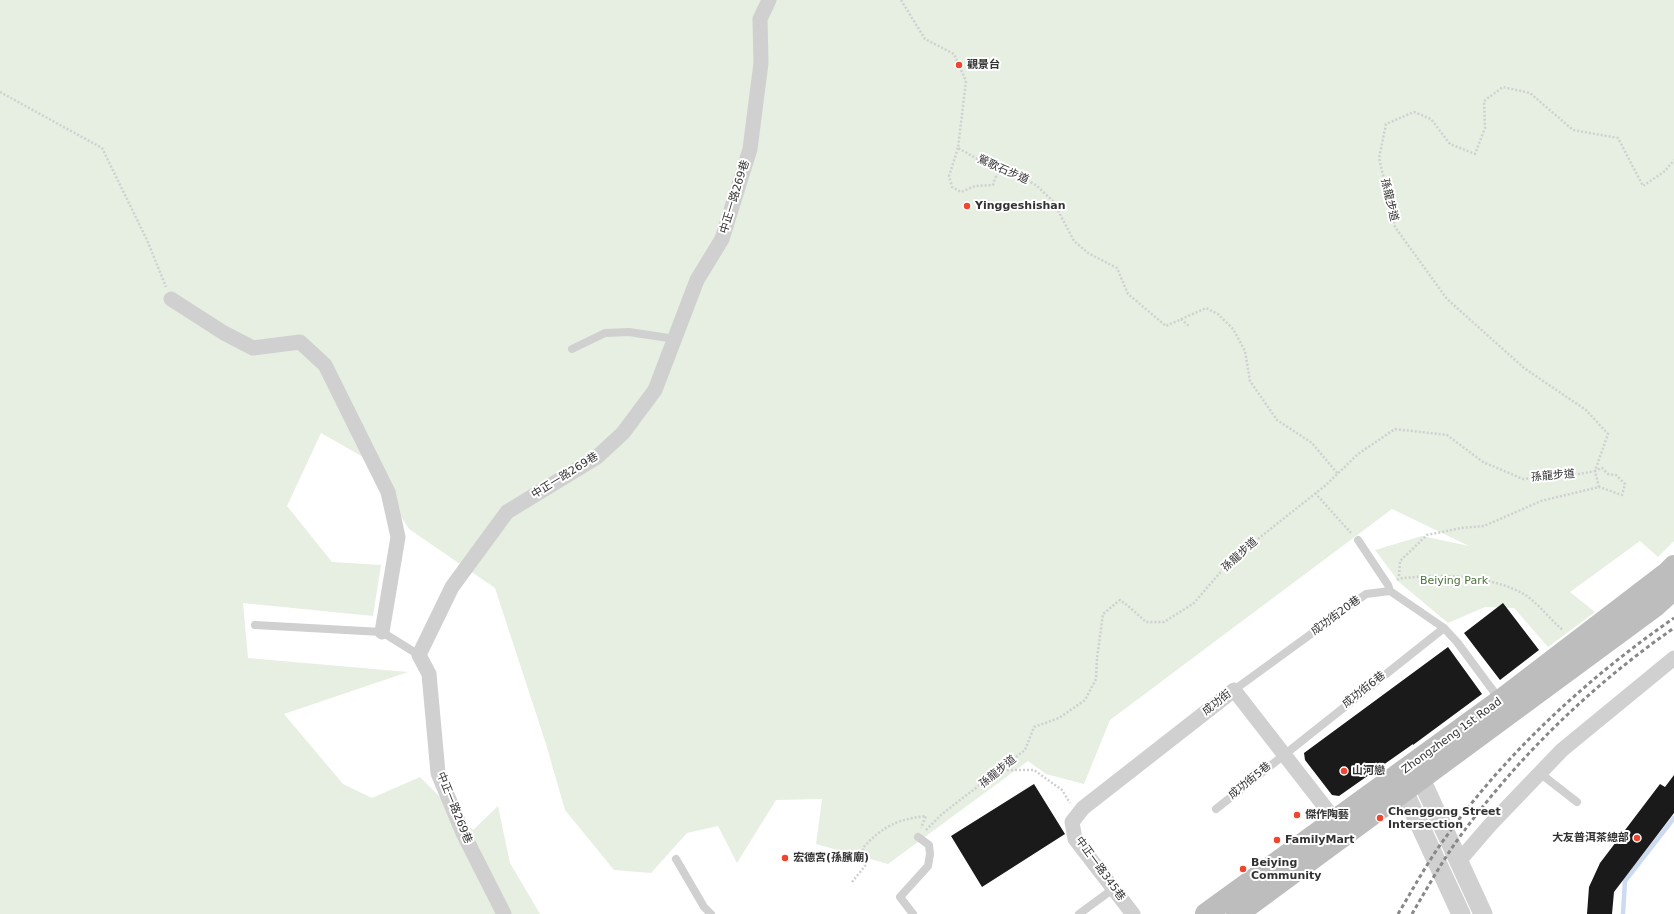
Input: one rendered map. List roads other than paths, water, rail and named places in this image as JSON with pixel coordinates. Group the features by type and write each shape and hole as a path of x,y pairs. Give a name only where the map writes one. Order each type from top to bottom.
{"main road":[{"name":"Zhongzheng 1st Road","path":"1206,914 1335,820 1410,781 1501,700 1667,573 1674,566"},
{"name":"Zhongzheng 1st Road","path":"1237,914 1410,781 1654,607 1674,589"}],"street":[{"name":"中正一路269巷","path":"504,914 463,833 438,773 429,674 419,655 452,587 507,512 597,457 623,433 655,390 697,280 722,238 750,149 761,63 760,19 769,0"},
{"path":"171,299 224,333 253,348 300,342 325,364 388,492 397,530 398,537 382,632"},
{"path":"1459,861 1490,825 1541,774 1562,750 1674,658"},
{"name":"成功街","path":"1075,818 1083,808 1234,690 1335,820"},
{"path":"1410,781 1459,861 1483,914"},
{"path":"1410,781 1454,909"},
{"name":"中正一路345巷","path":"1075,818 1075,839 1133,914"}],"lane":[{"path":"572,349 605,333 629,332 675,339"},
{"path":"1358,540 1389,588 1444,628 1457,642 1501,700"},
{"name":"成功街20巷","path":"1234,690 1366,594 1389,588"},
{"path":"255,625 382,632 419,655"},
{"name":"成功街6巷","path":"1284,753 1444,628"},
{"name":"成功街5巷","path":"1216,809 1284,753"},
{"path":"1541,774 1577,802"},
{"path":"913,914 900,897 928,866 930,854 929,845 918,837"},
{"path":"676,859 704,907 711,914"},
{"path":"1079,914 1113,889"}],"waterway":[{"path":"1623,914 1625,881 1674,818"}],"railway":[{"path":"1398,914 1434,854 1458,820 1513,756 1574,696 1640,642 1674,618"},
{"path":"1412,914 1459,837 1513,771 1563,719 1616,671 1674,628"}],"place":[{"name":"觀景台","path":"959,65"},
{"name":"Yinggeshishan","path":"967,206"},
{"name":"山河戀","path":"1344,771"},
{"name":"傑作陶藝","path":"1297,815"},
{"name":"Chenggong Street Intersection","path":"1380,818"},
{"name":"大友普洱茶總部","path":"1637,838"},
{"name":"FamilyMart","path":"1277,840"},
{"name":"宏德宮(孫臏廟)","path":"785,858"},
{"name":"Beiying Community","path":"1243,869"}],"park label":[{"name":"Beiying Park","path":"1454,581"}]}
